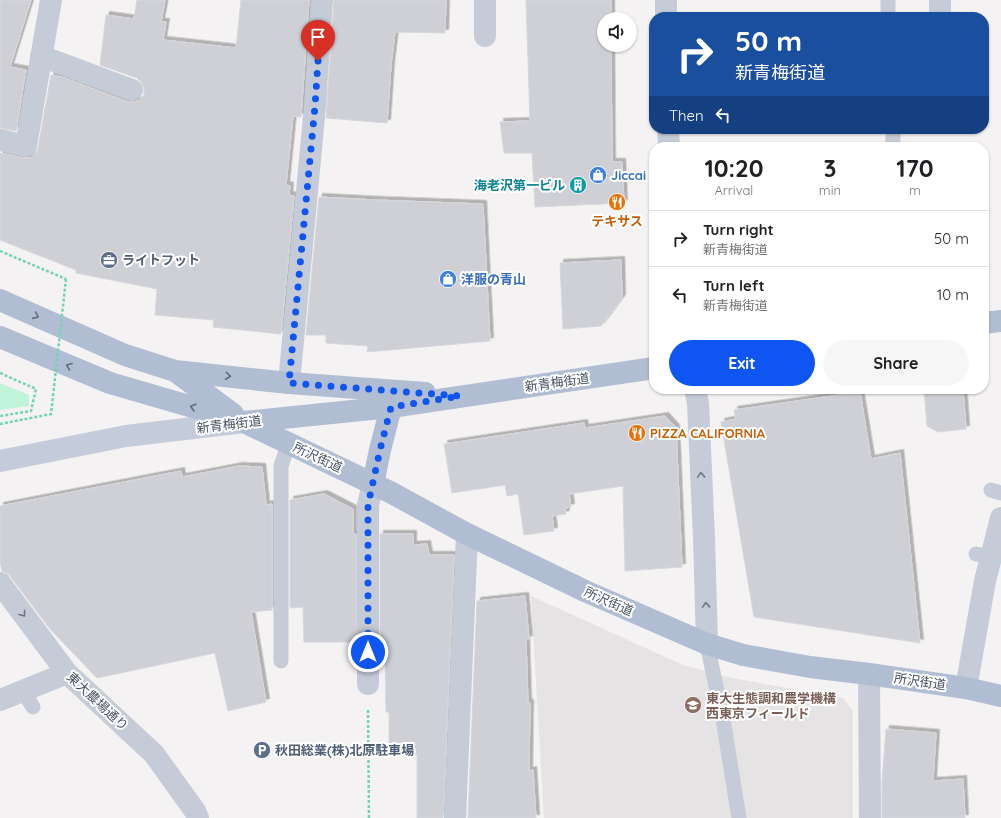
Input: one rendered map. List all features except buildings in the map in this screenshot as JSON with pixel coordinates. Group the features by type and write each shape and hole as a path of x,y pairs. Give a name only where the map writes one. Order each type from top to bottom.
{"main road":[{"name":"所沢街道","path":"0,300 125,355 175,371 244,422"},
{"path":"989,322 1001,321"},
{"name":"所沢街道","path":"0,337 110,383 244,422 373,484 467,534 585,591 707,644 743,655 810,667 966,688 1001,696"},
{"name":"新青梅街道","path":"0,461 126,436 391,407 649,369"},
{"name":"新青梅街道","path":"175,371 289,383 460,396"},
{"path":"373,484 391,407"}],"street":[{"path":"0,140 26,146 51,0"},
{"path":"289,383 315,106 322,0"},
{"path":"485,0 485,36"},
{"path":"666,0 666,12"},
{"path":"940,0 940,12"},
{"path":"41,56 132,90"},
{"path":"696,394 698,403 704,538 707,644"},
{"path":"368,684 368,509 373,484"},
{"path":"966,688 985,581 984,555 1000,525"},
{"path":"455,818 467,534"},
{"name":"東大農場通り","path":"0,583 67,673 125,720 154,754 178,776 198,818"},
{"path":"0,700 28,699 67,673"},
{"path":"869,674 870,818"}],"lane":[{"path":"888,0 888,12"},
{"path":"281,661 281,466 289,443"},
{"path":"707,644 723,719 739,818"}],"path":[{"path":"0,251 66,279 51,414 0,424"},
{"path":"0,373 36,389 31,411 0,416"},
{"path":"368,684 369,818"}],"shaded area":[{"name":"東大生態調和農学機構 西東京フィールド","path":"531,596 683,665 732,678 843,698 853,711 853,818 544,818"}],"green space":[{"path":"0,383 29,395 29,406 0,410"}],"place":[{"name":"Jiccai","path":"598,175"},
{"name":"海老沢第一ビル","path":"578,185"},
{"name":"テキサス","path":"617,202"},
{"name":"ライトフット","path":"109,260"},
{"name":"洋服の青山","path":"448,279"},
{"name":"PIZZA CALIFORNIA","path":"637,433"},
{"name":"東大生態調和農学機構 西東京フィールド","path":"693,705"},
{"name":"秋田総業(株)北原駐車場","path":"262,750"}],"route":[{"path":"318,61 289,383 460,396 391,407 368,505 368,652"}]}
